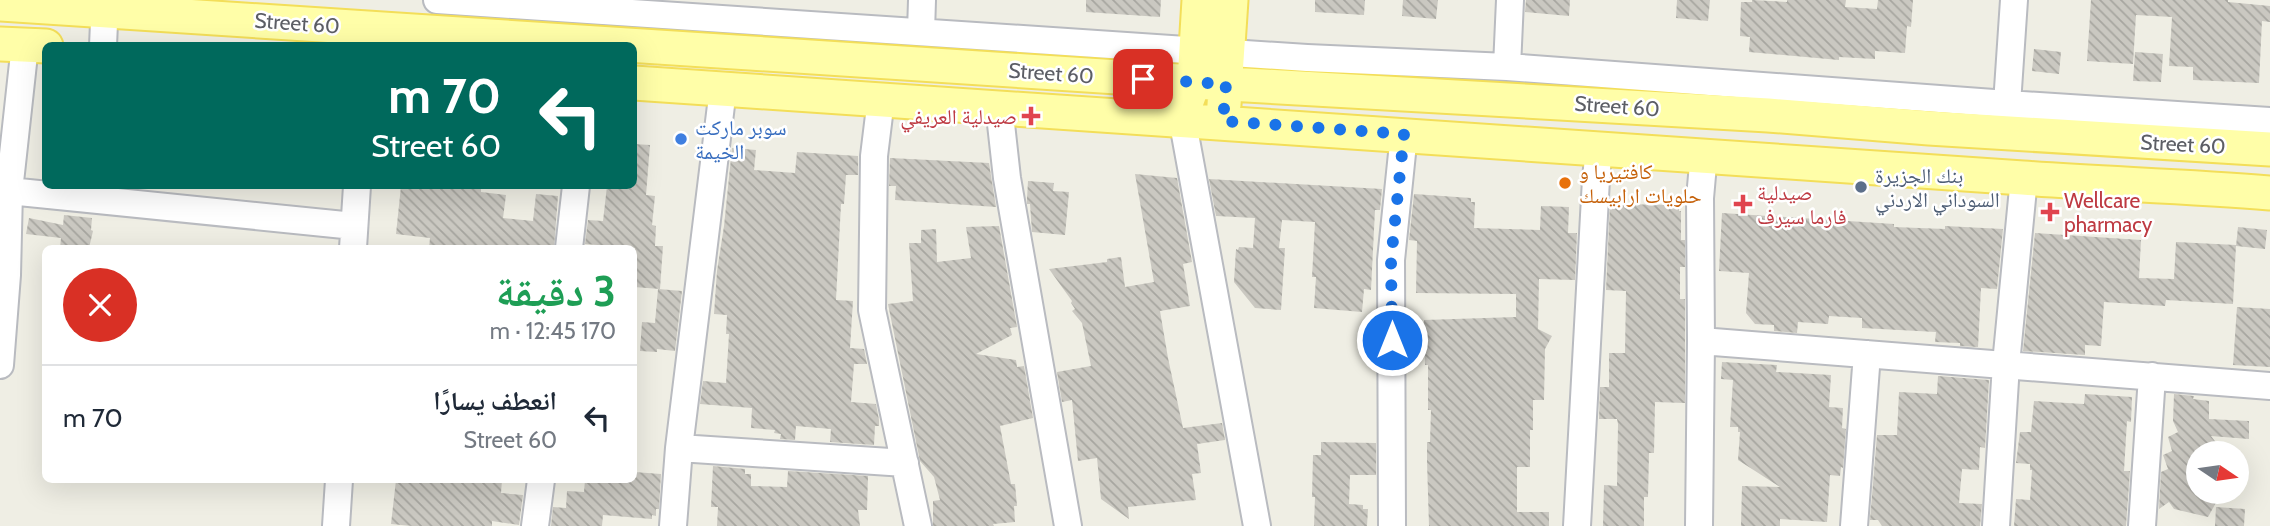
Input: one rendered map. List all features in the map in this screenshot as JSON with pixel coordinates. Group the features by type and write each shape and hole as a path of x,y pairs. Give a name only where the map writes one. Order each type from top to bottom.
{"main road":[{"path":"1199,0 1223,121"},
{"path":"1182,118 1211,67 1231,0"},
{"name":"Street 60","path":"0,4 105,5 566,42"},
{"name":"Street 60","path":"637,45 1211,67 1713,98 2204,145 2264,139"},
{"path":"642,84 653,46"},
{"name":"Street 60","path":"642,84 2260,192"},
{"path":"2260,192 2264,139"},
{"path":"2201,188 2204,145"}],"street":[{"path":"437,0 920,32 1211,67 1307,58 1507,67 1713,98 2007,104 2264,139"},
{"path":"920,32 922,0"},
{"path":"1507,67 1510,0"},
{"path":"2007,104 2014,0"},
{"path":"103,42 105,5"},
{"path":"0,365 9,191 23,45"},
{"path":"673,526 679,447 723,89"},
{"path":"881,99 874,156 872,310 918,526"},
{"path":"999,106 1007,178 1068,526"},
{"path":"1182,118 1203,245 1257,526"},
{"path":"1392,526 1391,260 1404,134"},
{"path":"1577,526 1599,147"},
{"path":"1699,526 1700,198 1704,153"},
{"path":"1996,526 2006,364 2024,178"},
{"path":"9,191 353,237 357,189"},
{"path":"569,245 576,189"},
{"path":"1701,341 2270,386"},
{"path":"1854,526 1867,354"},
{"path":"2142,526 2151,376"},
{"path":"679,447 905,463"},
{"path":"336,526 339,483"},
{"path":"535,526 541,483"}],"building":[{"path":"1086,0 1161,0 1160,17 1086,12"},
{"path":"1315,0 1365,0 1364,15 1315,12"},
{"path":"1403,0 1438,0 1436,19 1402,16"},
{"path":"1526,0 1570,0 1569,16 1525,12"},
{"path":"1677,0 1710,0 1708,21 1676,18"},
{"path":"1846,0 1845,7 1877,9 1878,0 1913,0 1905,53 1875,51 1875,59 1839,57 1839,60 1749,52 1750,37 1740,36 1741,2"},
{"path":"2091,0 2228,0 2270,6 2270,22 2262,21 2259,83 2193,80 2193,67 2169,66 2172,17 2136,15 2133,64 2087,61"},
{"path":"2034,49 2061,52 2059,74 2032,71"},
{"path":"2135,52 2163,54 2161,82 2133,81"},
{"path":"637,144 650,145 646,195 655,196 652,225 656,226 655,246 663,246 660,289 637,287 637,245 585,244 588,220 603,221 607,189 637,189"},
{"path":"732,148 756,150 754,170 795,173 797,152 858,156 858,175 846,175 844,204 841,204 836,300 853,301 850,348 864,349 867,364 854,364 851,402 876,404 879,426 875,426 874,445 830,442 831,429 796,426 795,440 780,439 781,434 774,433 775,430 751,428 752,408 700,404 703,381 726,383 729,334 726,334 727,315 714,314"},
{"path":"890,158 989,163 996,207 895,200 896,186 889,186"},
{"path":"1135,174 1177,178 1192,262 1183,264 1190,306 1160,311 1168,358 1183,428 1222,423 1225,440 1197,444 1201,473 1192,474 1196,500 1128,507 1129,519 1101,499 1097,458 1078,461 1072,400 1062,402 1057,372 1091,366 1082,323 1072,311 1075,309 1072,301 1049,269 1107,262 1107,259 1121,257 1125,287 1154,282"},
{"path":"1209,179 1382,189 1380,210 1375,210 1371,290 1364,289 1362,312 1314,308 1316,277 1312,277 1315,222 1282,220 1279,248 1285,248 1281,310 1255,308 1234,282 1236,249 1253,248 1255,218 1216,216"},
{"path":"1028,181 1054,183 1053,191 1069,192 1065,235 1032,232 1030,204 1027,204"},
{"path":"401,189 481,189 481,192 506,195 503,218 533,221 536,194 558,196 554,245 429,245 430,238 396,234"},
{"path":"1414,194 1471,198 1471,202 1475,202 1474,228 1540,230 1541,206 1569,207 1568,233 1577,233 1575,280 1539,279 1538,329 1552,336 1545,349 1544,400 1533,400 1530,467 1517,467 1517,512 1549,512 1549,526 1429,526 1427,442 1430,442 1431,410 1428,410 1424,320 1516,317 1516,294 1416,293 1417,241 1409,240"},
{"path":"1610,204 1679,205 1681,240 1685,240 1685,267 1680,267 1680,299 1685,299 1685,403 1655,402 1654,453 1649,453 1644,526 1603,526 1604,485 1617,486 1618,424 1617,419 1599,419 1600,387 1609,387 1609,353 1625,353 1626,291 1606,290"},
{"path":"1722,213 1894,224 1894,227 2003,229 1997,289 1981,288 1978,347 1935,342 1936,332 1862,328 1862,318 1829,316 1828,324 1798,322 1797,333 1774,331 1774,325 1755,324 1746,313 1749,273 1719,271"},
{"path":"64,215 92,218 90,245 60,245 61,238 26,234 29,218 63,225"},
{"path":"999,226 1017,327 1010,328 1012,335 976,354 1016,360 1017,367 1024,366 1033,418 1000,426 1011,484 1015,484 1015,522 993,524 994,526 933,526 933,501 940,500 934,477 920,461 888,304 913,301 909,243 921,243 921,230 936,229 937,262 971,258 966,227"},
{"path":"2238,227 2267,230 2265,249 2236,246"},
{"path":"2035,233 2141,240 2139,278 2174,279 2176,242 2236,245 2233,304 2166,300 2165,306 2104,302 2101,346 2085,345 2085,355 2023,351"},
{"path":"658,289 682,291 675,351 640,351 642,322 655,323"},
{"path":"2237,307 2270,309 2270,367 2233,365"},
{"path":"1722,362 1777,365 1776,372 1831,375 1829,407 1843,408 1842,428 1846,429 1843,468 1841,467 1840,476 1830,475 1827,522 1780,519 1780,526 1741,526 1742,486 1780,487 1738,460 1740,432 1738,427 1730,427 1733,380 1721,379"},
{"path":"1938,376 1989,380 1985,448 1980,447 1979,470 1962,469 1959,503 1982,504 1980,526 1882,526 1878,520 1870,520 1877,435 1897,435 1899,392 1937,394"},
{"path":"2085,394 2132,397 2131,422 2127,421 2124,471 2130,471 2126,526 2014,526 2016,499 2030,500 2030,464 2016,463 2020,432 2031,432 2034,401 2084,404"},
{"path":"2174,394 2209,401 2209,419 2249,421 2249,439 2211,436 2215,441 2186,441 2186,504 2215,504 2208,517 2174,509 2169,502 2159,509 2161,472 2168,469 2163,455 2172,451 2168,437 2178,432 2173,421"},
{"path":"1321,442 1376,443 1376,475 1350,475 1349,504 1363,505 1363,509 1368,509 1367,526 1314,526 1313,455 1321,455"},
{"path":"713,466 745,469 745,474 751,474 751,486 787,487 788,471 868,476 867,510 858,510 860,526 717,526 718,507 711,507"},
{"path":"637,472 661,474 659,509 656,509 656,516 652,515 652,519 603,515 602,526 551,526 553,507 566,508 567,491 584,492 585,483 637,483"},
{"path":"396,483 502,483 501,493 523,495 519,525 492,521 492,526 391,524"},
{"path":"2216,507 2245,509 2244,526 2215,526"}],"place":[{"name":"صيدلية العريفي","path":"1031,116"},
{"name":"سوبر ماركت الخيمة","path":"681,139"},
{"name":"كافتيريا و حلويات ارابيسك","path":"1565,183"},
{"name":"بنك الجزيرة السوداني الاردني","path":"1861,187"},
{"name":"صيدلية فارما سيرف","path":"1743,204"},
{"name":"Wellcare pharmacy","path":"2050,212"}],"route":[{"path":"1143,79 1226,84 1223,121 1404,134 1391,260 1392,340"}]}
